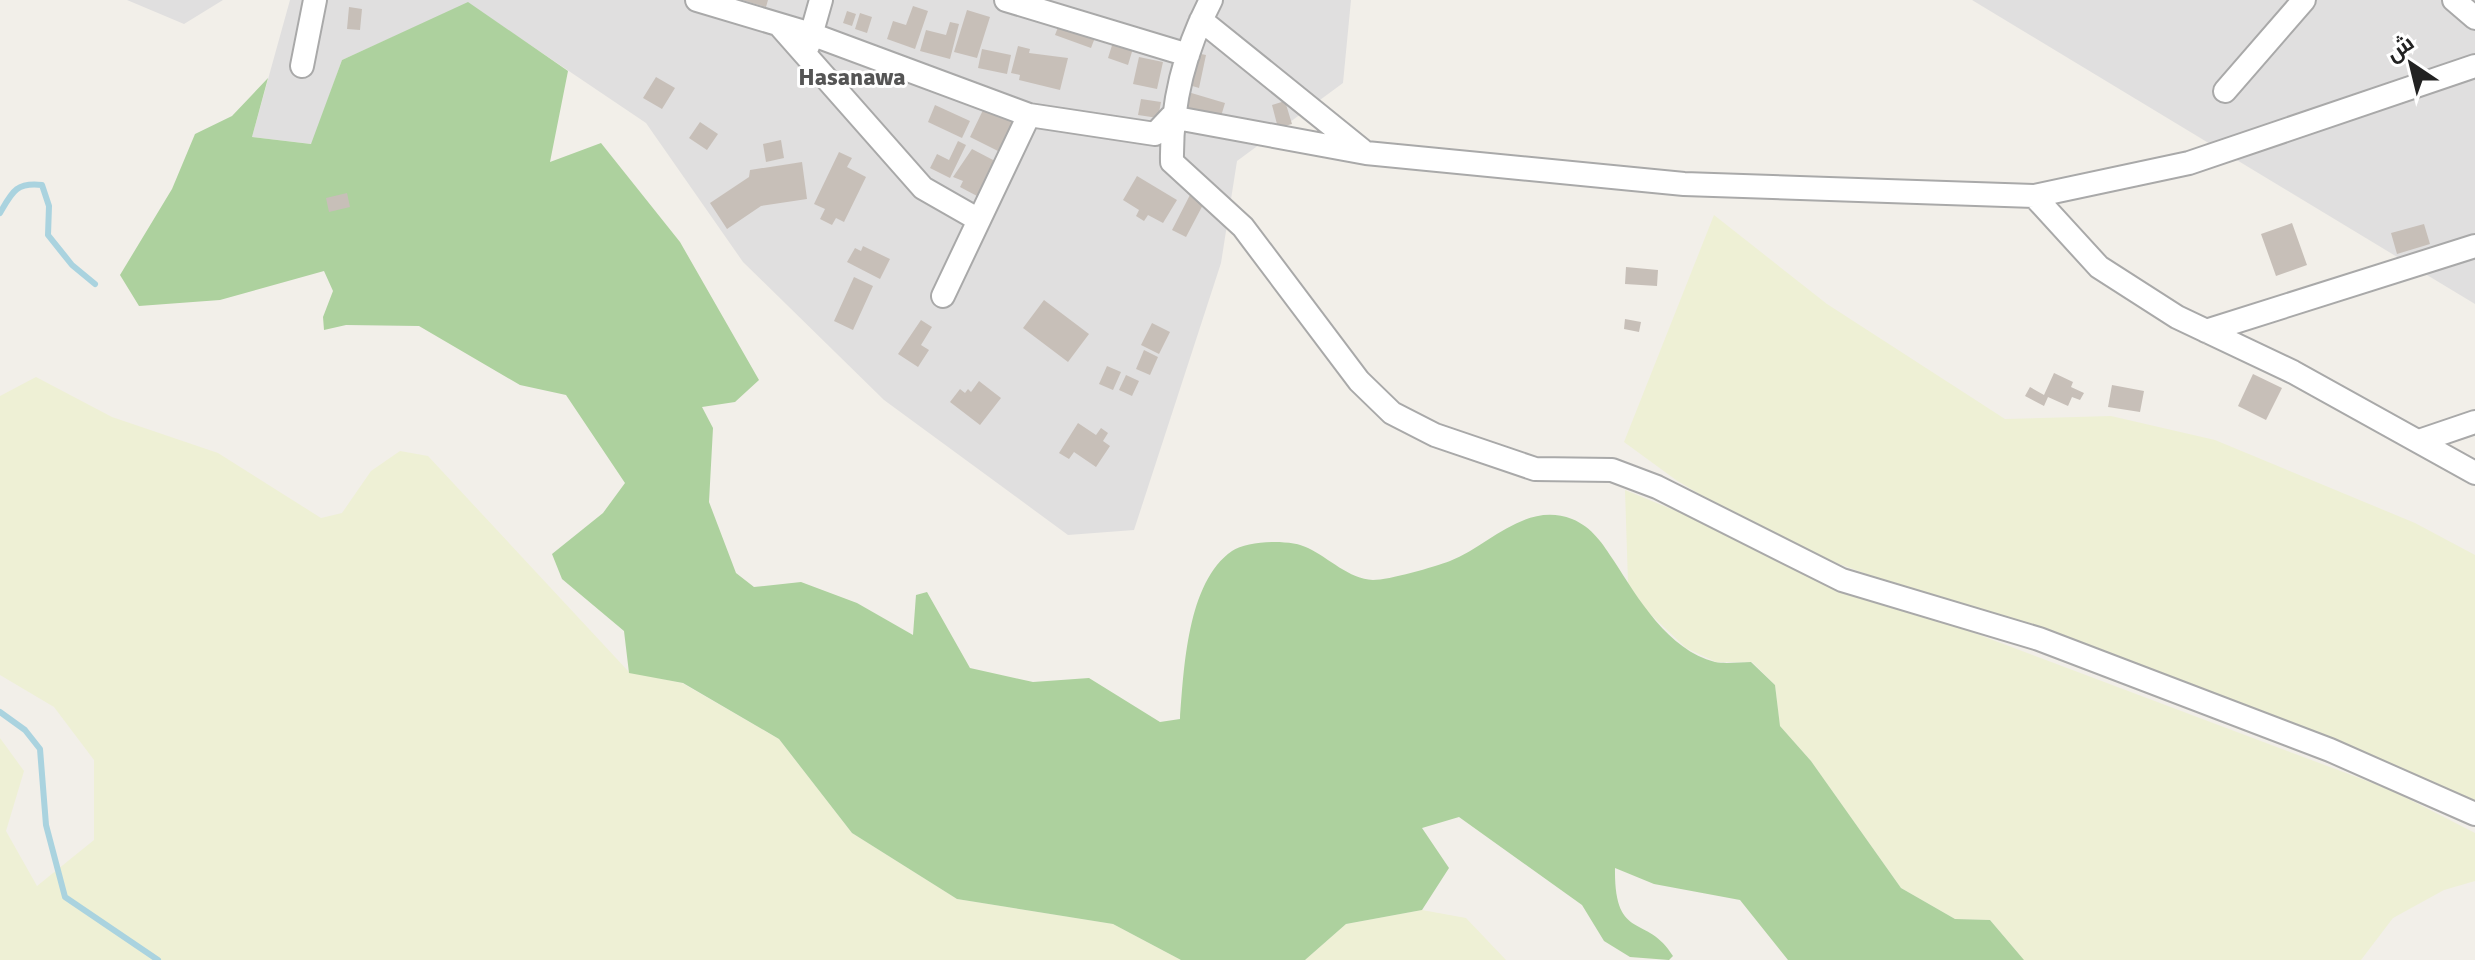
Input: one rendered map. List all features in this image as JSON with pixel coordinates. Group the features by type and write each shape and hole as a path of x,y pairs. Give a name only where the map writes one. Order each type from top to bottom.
{"street":[{"path":"302,66 315,0"},
{"path":"697,0 779,25 808,44 1029,115 1155,134 1171,117"},
{"path":"808,44 821,0"},
{"path":"1006,0 1188,55"},
{"path":"1211,0 1188,55 1171,117 1172,162 1243,227 1359,381 1392,413 1435,435 1535,469 1612,470 1657,487 1842,580 2039,639 2330,750 2475,814"},
{"path":"2225,91 2304,0"},
{"path":"2454,0 2475,18"},
{"path":"1201,20 1366,153"},
{"path":"808,44 923,188 979,220"},
{"path":"1171,117 1366,153 1684,184 2034,196 2189,163 2475,66"},
{"path":"943,296 1029,115"},
{"path":"2034,196 2099,267 2177,317 2293,372 2475,473"},
{"path":"2206,331 2475,246"},
{"path":"2419,441 2475,422"}],"shaded area":[{"path":"127,0 223,0 184,24"},
{"path":"290,0 1351,0 1343,83 1237,161 1221,263 1134,530 1068,535 884,400 743,262 646,123 468,3 342,60 312,144 252,137"},
{"path":"1972,0 2475,0 2475,304"}],"green space":[{"path":"468,2 568,71 550,162 601,143 680,242 759,380 735,402 702,407 713,428 709,502 736,573 754,587 801,582 857,603 913,635 916,595 927,592 970,668 1033,682 1089,678 1160,722 1180,719 1186,652 1197,605 1205,583 1217,565 1239,547 1270,542 1301,545 1356,576 1373,580 1412,573 1450,561 1523,520 1555,515 1572,519 1606,548 1644,606 1669,635 1698,656 1715,662 1751,662 1775,685 1780,726 1811,761 1901,888 1955,919 1990,920 2024,960 1788,960 1740,900 1654,884 1615,868 1616,892 1626,917 1663,943 1673,956 1669,960 1630,957 1604,941 1582,905 1459,817 1422,828 1449,868 1422,910 1346,924 1305,960 1181,960 1113,924 957,899 852,833 779,739 683,683 629,673 624,631 562,579 552,554 603,513 625,483 566,395 520,385 419,326 346,325 324,330 323,317 333,291 324,271 220,300 139,306 120,275 172,189 195,134 232,116 268,78 252,137 311,144 342,60"},
{"path":"1714,215 1827,304 2005,419 2111,416 2215,440 2415,523 2475,555 2475,807 2357,749 2090,645 1968,611 1779,542 1676,480 1624,442"},
{"path":"36,377 112,417 218,453 321,518 342,513 371,471 400,451 428,456 629,672 682,683 779,739 852,833 957,899 1113,924 1181,960 0,960 0,738 24,771 6,831 37,886 94,840 94,760 54,707 0,675 0,396"},
{"path":"1625,490 1725,531 1821,583 1945,622 2391,790 2475,833 2475,881 2444,890 2393,918 2361,960 2024,960 1990,920 1955,919 1901,888 1811,761 1780,726 1775,685 1752,662 1716,662 1686,648 1646,610 1628,583"},
{"path":"1422,910 1466,918 1506,960 1305,960 1346,924"}],"building":[{"path":"742,0 768,0 766,7"},
{"path":"913,6 928,11 915,49 887,39 893,21 906,25"},
{"path":"349,7 362,9 360,30 347,29"},
{"path":"967,10 990,17 977,58 954,52"},
{"path":"847,11 856,14 852,26 843,23"},
{"path":"860,13 872,17 867,33 855,29"},
{"path":"950,22 959,24 950,59 920,51 926,30 946,35"},
{"path":"1060,22 1096,35 1091,48 1055,35"},
{"path":"1114,39 1134,45 1128,65 1108,58"},
{"path":"1018,46 1030,49 1029,53 1068,58 1060,90 1019,80 1020,75 1011,73"},
{"path":"982,49 1011,55 1007,74 978,68"},
{"path":"1196,53 1206,55 1199,88 1189,85"},
{"path":"1139,57 1163,62 1157,89 1133,84"},
{"path":"656,77 675,88 662,109 643,98"},
{"path":"1188,92 1225,103 1219,123 1182,112"},
{"path":"1141,99 1161,102 1158,118 1138,115"},
{"path":"1285,101 1292,124 1278,128 1272,105"},
{"path":"935,105 970,121 962,138 928,122"},
{"path":"984,108 1016,124 1002,153 970,137"},
{"path":"700,122 718,134 707,150 689,138"},
{"path":"781,140 784,158 766,162 763,144"},
{"path":"958,141 966,145 950,178 930,168 937,154 949,160"},
{"path":"972,149 995,161 977,196 960,187 963,181 953,177"},
{"path":"839,152 852,158 847,167 866,177 844,222 836,218 832,225 820,219 825,209 814,204"},
{"path":"802,162 807,199 761,206 727,229 710,203 749,177 750,170"},
{"path":"1137,176 1177,200 1163,223 1148,215 1144,221 1136,216 1139,210 1123,200"},
{"path":"347,193 350,207 329,212 326,198"},
{"path":"1191,193 1205,201 1186,237 1172,230"},
{"path":"2292,223 2307,265 2276,276 2261,234"},
{"path":"2424,224 2430,244 2397,254 2391,233"},
{"path":"863,246 890,259 880,279 847,262 855,248 861,251"},
{"path":"1626,267 1658,270 1657,286 1625,284"},
{"path":"854,277 873,286 853,330 834,321"},
{"path":"1044,300 1089,334 1068,362 1023,328"},
{"path":"1625,319 1641,322 1639,332 1624,329"},
{"path":"921,320 932,327 921,345 929,350 918,367 898,354"},
{"path":"1152,323 1170,332 1159,354 1141,345"},
{"path":"1144,350 1158,357 1150,375 1136,369"},
{"path":"1107,366 1121,372 1113,390 1099,384"},
{"path":"2054,373 2073,382 2071,387 2084,393 2080,400 2072,397 2068,406 2048,397 2044,406 2025,396 2030,387 2044,395"},
{"path":"2253,374 2282,388 2266,420 2238,406"},
{"path":"1126,375 1139,381 1132,396 1119,390"},
{"path":"979,381 1001,398 980,425 950,402 960,389 965,393 968,389 971,392"},
{"path":"2112,385 2144,391 2140,412 2108,407"},
{"path":"1078,423 1096,435 1101,428 1108,433 1103,441 1110,446 1096,467 1074,452 1069,459 1059,453"}],"waterway":[{"path":"0,213 20,187 42,185 49,206 48,235 72,265 95,284"},
{"path":"0,712 25,730 40,749 46,825 65,897 158,960"}],"district":[{"name":"Hasanawa","path":"852,77"}]}
